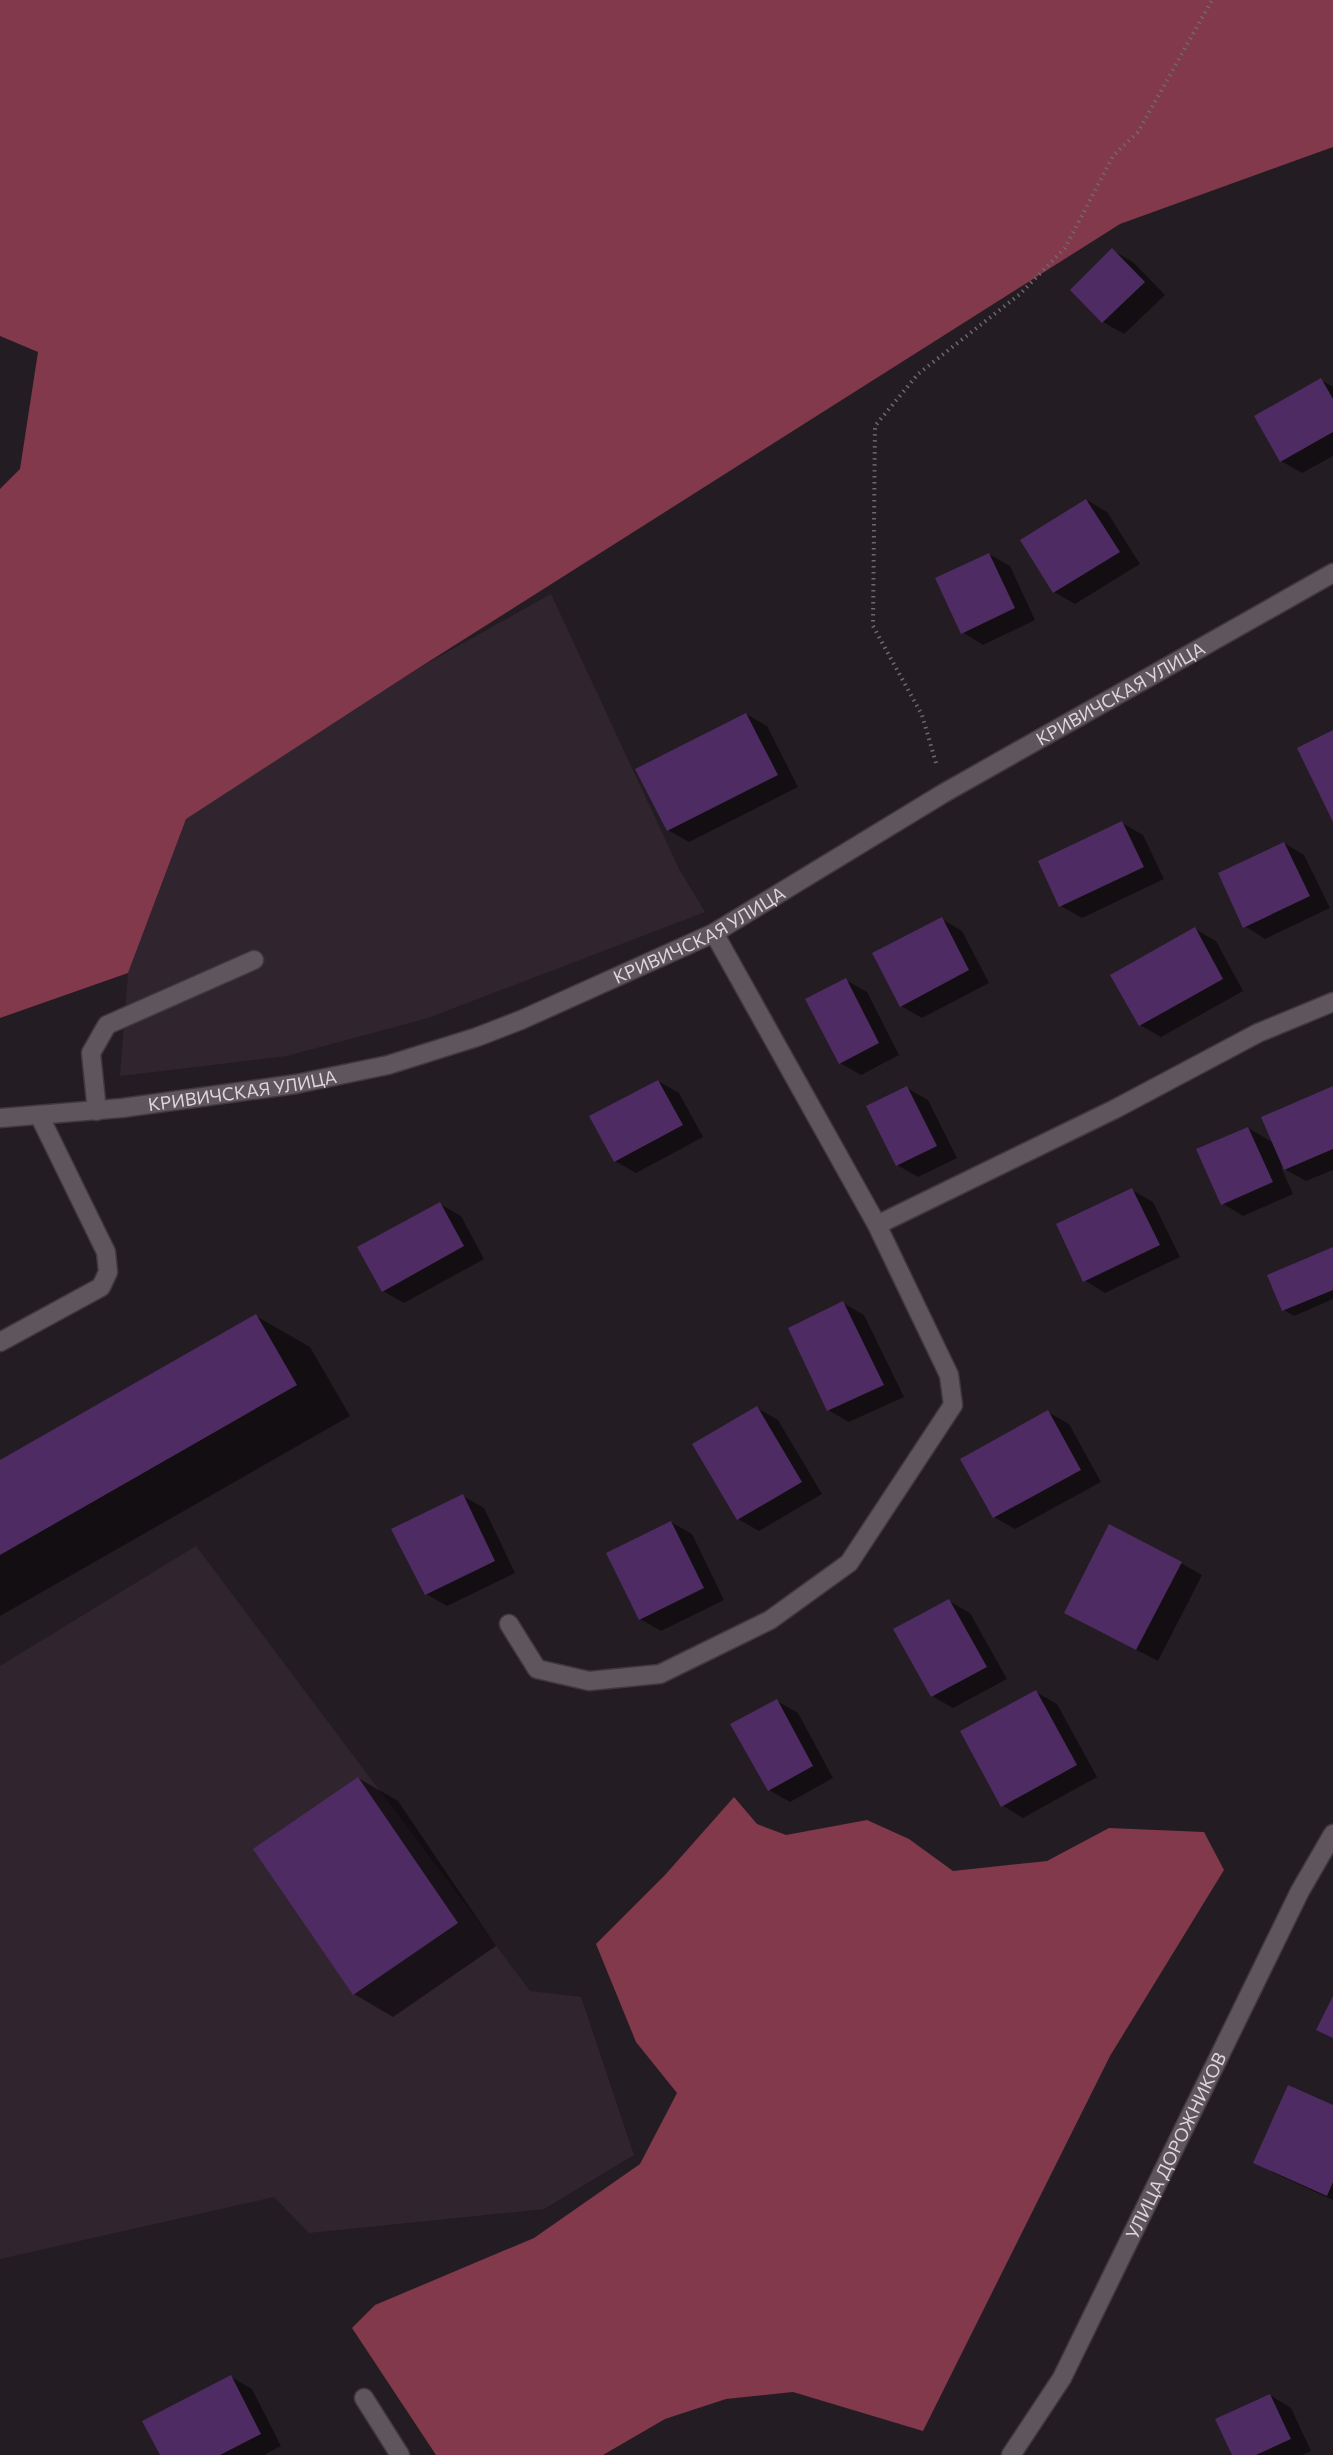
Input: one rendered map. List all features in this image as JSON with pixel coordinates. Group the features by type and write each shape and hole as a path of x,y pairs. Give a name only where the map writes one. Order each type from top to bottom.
{"street":[{"name":"КРИВИЧСКАЯ УЛИЦА","path":"0,1118 97,1111 296,1084 399,1062 521,1020 714,933 944,793 1333,573"},
{"path":"509,1624 537,1669 589,1681 660,1674 770,1620 849,1563 953,1405 949,1375 877,1225 714,933"},
{"path":"97,1111 91,1053 107,1025 254,960"},
{"path":"877,1225 1115,1109 1258,1033 1333,1002"},
{"path":"0,1342 101,1287 108,1272 106,1252 39,1115"},
{"name":"УЛИЦА ДОРОЖНИКОВ","path":"1011,2455 1062,2379 1300,1892 1333,1834"},
{"path":"364,2398 400,2455"}],"path":[{"path":"944,793 922,715 873,626 875,426 918,374 1020,294 1065,248 1113,156 1138,132 1212,0"}],"shaded area":[{"path":"0,0 1333,0 1333,147 1120,224 417,669 186,819 128,973 0,1018 0,489 20,469 38,352 0,336"},
{"path":"551,594 679,869 705,912 428,1018 287,1056 120,1076 128,973 185,819 417,669"},
{"path":"196,1546 530,1991 581,1997 634,2155 544,2209 309,2233 274,2197 0,2259 0,1666"},
{"path":"734,1797 757,1824 786,1835 867,1820 909,1839 953,1871 1047,1861 1109,1828 1204,1832 1224,1870 1110,2056 923,2431 793,2392 726,2399 665,2419 603,2455 436,2455 352,2328 375,2305 534,2238 640,2164 677,2093 636,2042 596,1944 665,1875"}],"building":[{"path":"1112,248 1145,282 1102,323 1070,290"},
{"path":"1321,378 1333,399 1333,432 1280,462 1254,416"},
{"path":"1086,499 1120,552 1053,593 1020,540"},
{"path":"989,553 1015,608 961,634 935,578"},
{"path":"746,713 778,775 667,831 635,769"},
{"path":"1333,730 1333,822 1297,748"},
{"path":"1122,821 1144,867 1059,907 1038,861"},
{"path":"1284,842 1310,896 1243,928 1218,873"},
{"path":"942,917 969,970 900,1007 872,953"},
{"path":"1195,927 1223,979 1139,1026 1110,975"},
{"path":"846,978 879,1043 839,1064 805,999"},
{"path":"658,1080 683,1125 614,1162 589,1116"},
{"path":"907,1086 937,1146 896,1166 866,1106"},
{"path":"1333,1086 1333,1149 1284,1170 1261,1117"},
{"path":"1248,1127 1273,1182 1221,1205 1196,1149"},
{"path":"1132,1188 1160,1245 1083,1282 1056,1224"},
{"path":"440,1202 464,1246 382,1292 357,1247"},
{"path":"1333,1247 1333,1290 1282,1311 1267,1275"},
{"path":"843,1301 884,1385 827,1411 788,1328"},
{"path":"256,1314 297,1385 0,1555 0,1460"},
{"path":"757,1406 802,1482 737,1520 692,1444"},
{"path":"1048,1410 1081,1470 993,1518 960,1459"},
{"path":"463,1494 495,1561 425,1595 391,1529"},
{"path":"671,1521 704,1588 639,1620 606,1553"},
{"path":"1109,1524 1182,1562 1136,1650 1064,1613"},
{"path":"949,1599 987,1667 931,1697 893,1629"},
{"path":"1036,1690 1077,1765 1001,1807 960,1731"},
{"path":"777,1699 813,1766 768,1791 730,1724"},
{"path":"358,1777 458,1923 353,1995 253,1849"},
{"path":"1333,1996 1333,2038 1316,2030"},
{"path":"1288,2085 1333,2105 1333,2182 1327,2196 1253,2163"},
{"path":"231,2375 261,2434 220,2455 160,2455 142,2421"},
{"path":"1270,2394 1291,2439 1256,2455 1232,2455 1215,2419"}]}
